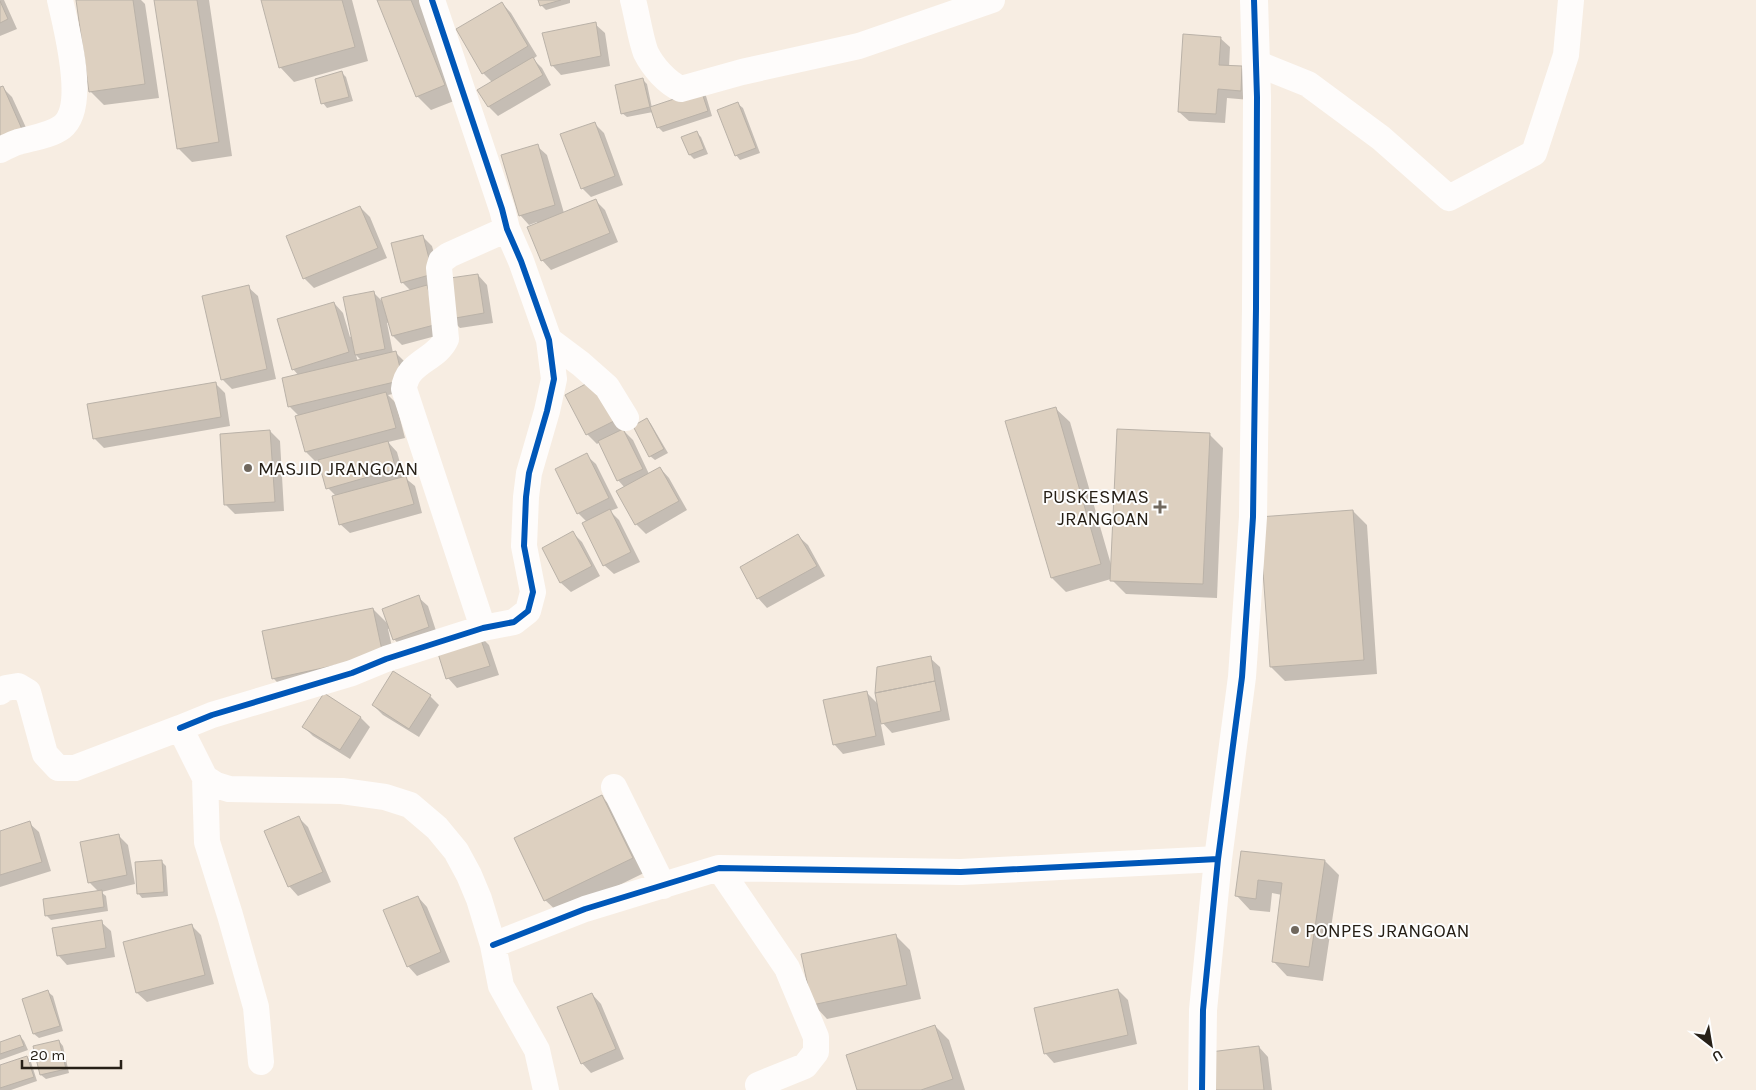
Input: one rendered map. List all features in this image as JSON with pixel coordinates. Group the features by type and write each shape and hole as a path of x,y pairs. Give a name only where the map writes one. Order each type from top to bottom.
{"street":[{"path":"0,150 52,132 62,127 70,118 75,92 71,45 60,0"},
{"path":"0,692 6,688 18,686 28,692 45,754 58,768 75,768 212,714 352,674 386,659 483,628 514,622 528,611 533,592 524,546 526,497 529,473 554,379 549,340 507,229 432,0"},
{"path":"633,0 646,53 665,79 671,85 681,89 742,72 858,46 992,0"},
{"path":"1202,1090 1203,1010 1218,859 1242,676 1253,516 1256,308 1256,63 1254,0"},
{"path":"1256,63 1308,84 1381,138 1449,198 1534,153 1566,55 1571,0"},
{"path":"483,628 404,389 408,375 446,339 439,268 441,261 507,229"},
{"path":"549,340 582,364 607,387 626,418"},
{"path":"180,728 205,778 207,842 256,1007 261,1062"},
{"path":"205,778 216,785 229,788 342,790 385,797 410,805 437,828 456,851 479,899 493,945 501,986 537,1050 546,1090"},
{"path":"614,787 663,886"},
{"path":"493,945 584,909 719,868 961,872 1218,859"},
{"path":"719,868 787,968 816,1037 816,1052 805,1066 758,1085"}],"building":[{"path":"76,0 133,0 145,84 89,92"},
{"path":"154,0 197,0 219,142 177,149"},
{"path":"261,0 342,0 355,47 279,68"},
{"path":"377,0 411,0 445,85 416,97"},
{"path":"538,0 561,0 540,6"},
{"path":"0,1 8,19 0,23"},
{"path":"502,2 528,46 482,74 456,29"},
{"path":"596,22 601,56 551,66 542,33"},
{"path":"1183,34 1221,37 1219,65 1242,66 1241,91 1218,89 1216,114 1178,112"},
{"path":"533,57 543,75 488,107 477,90"},
{"path":"342,71 349,97 321,104 315,79"},
{"path":"643,78 650,107 621,114 615,85"},
{"path":"3,86 25,136 0,147 0,87"},
{"path":"701,90 708,111 657,128 650,107"},
{"path":"738,102 756,148 735,156 717,110"},
{"path":"595,122 615,176 581,189 560,134"},
{"path":"697,131 704,149 689,155 681,137"},
{"path":"538,144 555,205 519,216 501,155"},
{"path":"596,199 610,233 541,261 527,227"},
{"path":"360,206 378,248 303,279 286,236"},
{"path":"423,235 433,274 401,283 391,243"},
{"path":"478,274 484,313 450,319 443,279"},
{"path":"249,285 267,369 221,380 202,296"},
{"path":"427,285 438,324 392,336 381,298"},
{"path":"374,291 385,349 355,355 343,297"},
{"path":"334,302 349,352 292,370 277,319"},
{"path":"396,351 403,380 288,407 282,378"},
{"path":"595,379 616,420 586,435 565,395"},
{"path":"216,382 221,417 93,439 87,404"},
{"path":"386,392 396,428 305,452 295,416"},
{"path":"1056,407 1101,564 1051,578 1005,421"},
{"path":"647,418 664,449 649,457 633,426"},
{"path":"623,429 643,469 617,481 598,441"},
{"name":"PUSKESMAS JRANGOAN","path":"1117,429 1210,433 1203,584 1110,581"},
{"name":"MASJID JRANGOAN","path":"270,430 275,502 224,505 220,434"},
{"path":"388,441 396,469 326,489 318,460"},
{"path":"587,453 609,498 577,514 555,469"},
{"path":"660,467 679,501 635,525 616,491"},
{"path":"406,476 414,504 339,525 332,496"},
{"path":"610,509 631,552 603,566 582,523"},
{"path":"1353,510 1364,660 1270,667 1259,517"},
{"path":"573,531 592,566 560,583 542,548"},
{"path":"798,534 817,566 757,599 740,567"},
{"path":"419,595 429,627 393,640 382,609"},
{"path":"373,608 383,655 272,679 262,631"},
{"path":"479,634 490,666 446,679 436,647"},
{"path":"931,656 935,681 875,693 877,667"},
{"path":"393,671 431,695 409,729 372,705"},
{"path":"935,681 941,711 881,724 875,693"},
{"path":"867,691 876,736 833,745 823,700"},
{"path":"324,693 361,717 340,750 302,727"},
{"path":"602,795 633,858 544,901 514,838"},
{"path":"299,816 323,872 288,887 264,831"},
{"path":"30,821 42,862 0,875 0,831"},
{"path":"119,834 127,875 88,883 80,842"},
{"name":"PONPES JRANGOAN","path":"1241,851 1325,860 1309,967 1272,962 1282,883 1258,880 1256,899 1235,896"},
{"path":"162,860 164,892 137,894 135,862"},
{"path":"102,890 104,907 45,916 43,899"},
{"path":"418,896 441,952 407,967 383,910"},
{"path":"102,920 106,948 57,956 52,928"},
{"path":"192,924 205,975 136,993 123,942"},
{"path":"896,934 907,985 812,1005 801,954"},
{"path":"1118,989 1128,1035 1044,1054 1034,1008"},
{"path":"48,990 60,1026 33,1034 22,999"},
{"path":"592,993 616,1049 581,1064 557,1007"},
{"path":"935,1025 953,1079 921,1090 857,1090 846,1055"},
{"path":"20,1035 24,1046 0,1054 0,1042"},
{"path":"59,1040 66,1069 40,1075 33,1046"},
{"path":"1259,1046 1264,1090 1214,1090 1210,1052"},
{"path":"27,1056 34,1077 0,1088 0,1065"}],"cycle path":[{"path":"180,728 212,715 352,673 386,659 483,628 514,622 528,611 533,592 524,546 526,497 529,473 554,379 549,340 521,261 507,229 432,0"},
{"path":"1202,1090 1203,1010 1218,859 1242,677 1253,517 1257,97 1254,0"},
{"path":"493,945 585,909 719,868 961,872 1218,859"}],"place":[{"name":"MASJID JRANGOAN","path":"248,468"},
{"name":"PUSKESMAS JRANGOAN","path":"1160,507"},
{"name":"PONPES JRANGOAN","path":"1295,930"}]}
